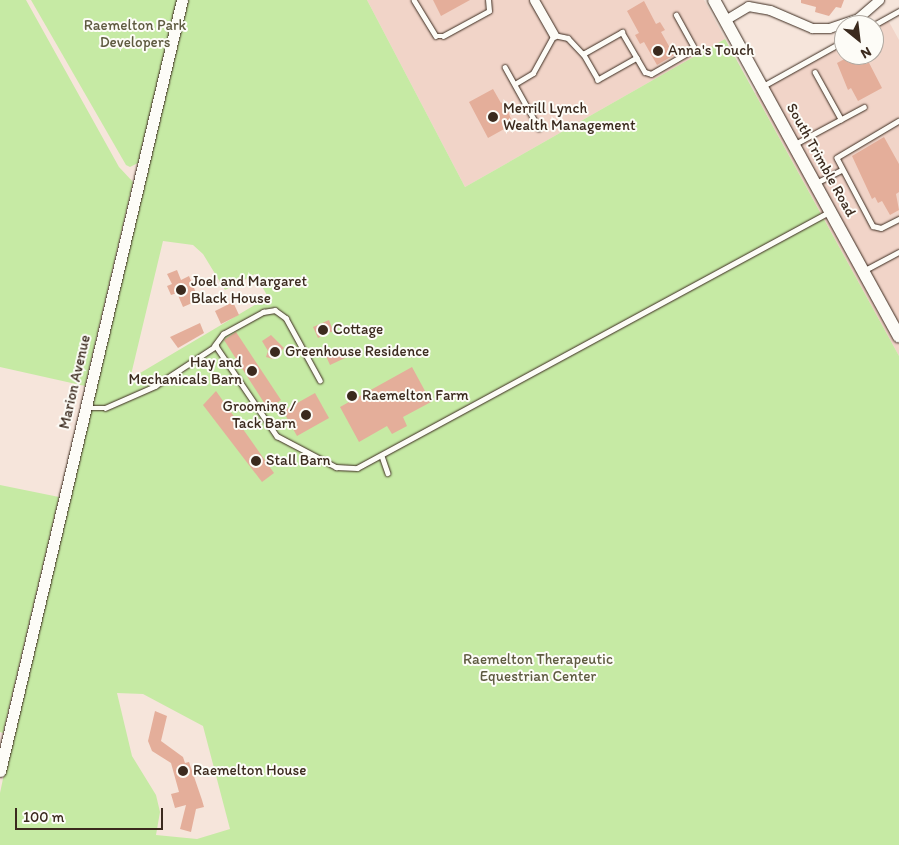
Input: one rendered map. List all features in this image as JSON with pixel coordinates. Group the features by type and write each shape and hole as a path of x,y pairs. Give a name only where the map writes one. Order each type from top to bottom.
{"main road":[{"name":"South Trimble Road","path":"714,0 899,336"}],"street":[{"name":"Marion Avenue","path":"0,771 182,0"},
{"path":"534,0 554,35"},
{"path":"724,20 749,3 770,10 803,26 820,29 839,26 858,18 879,0"}],"lane":[{"path":"414,0 436,36 443,36 489,11 488,0"},
{"path":"884,19 899,11"},
{"path":"583,54 622,32 648,74 691,51 693,46 676,15"},
{"path":"515,84 533,73 554,35 568,38 583,54 598,80 637,58"},
{"path":"761,86 834,46"},
{"path":"505,67 539,128"},
{"path":"815,72 841,119"},
{"path":"794,145 864,107"},
{"path":"899,121 839,155 842,170 873,226 881,228 899,218"},
{"path":"815,184 842,170"},
{"path":"214,346 277,436 342,468 357,468 830,211"},
{"path":"863,272 899,252"},
{"path":"85,408 105,408 155,386 214,346 223,334 263,312 275,310 286,318 320,380"},
{"path":"382,456 388,472"}],"shaded area":[{"path":"367,0 704,0 725,39 465,187"},
{"path":"888,20 899,40 899,356 755,93 834,50 834,65 884,65 884,22"}],"green space":[{"path":"0,0 26,0 119,167 133,182 85,386 0,367"},
{"name":"Raemelton Park Developers","path":"31,0 177,0 138,163 130,167 126,165"},
{"name":"Raemelton Therapeutic Equestrian Center","path":"186,0 367,0 465,187 725,39 899,356 899,845 0,845 0,793","holes":["163,241 193,245 203,254 225,290 255,274 268,297 130,379","117,693 143,694 203,726 230,829 197,839 156,835 160,812 156,795 132,756"]},
{"path":"0,485 59,497 3,733 0,732"}],"building":[{"path":"433,0 470,0 441,16"},
{"path":"801,0 844,0 841,8 836,7 829,16 815,12 816,7 801,3"},
{"path":"644,1 656,24 660,22 665,30 661,32 674,55 657,65 644,42 640,44 635,35 639,33 627,11"},
{"path":"838,65 870,65 882,88 858,101 851,88 848,90"},
{"name":"Merrill Lynch Wealth Management","path":"493,89 501,103 504,101 513,124 488,138 469,102"},
{"path":"884,137 899,164 899,192 896,194 899,210 890,215 882,201 878,203 875,197 872,199 852,156"},
{"name":"Joel and Margaret Black House","path":"177,270 181,280 189,276 199,300 183,307 177,293 171,295 167,286 172,284 167,274"},
{"path":"233,302 239,315 221,324 215,311"},
{"name":"Cottage","path":"329,320 333,331 318,338 313,327"},
{"path":"200,323 204,333 178,348 170,337"},
{"name":"Hay and Mechanicals Barn","path":"236,332 281,400 268,409 224,340"},
{"path":"271,335 284,348 273,359 266,357 268,351 262,341"},
{"name":"Cottage","path":"341,347 345,358 330,365 325,354"},
{"path":"412,367 431,402 403,417 407,426 392,434 387,426 359,442 340,407"},
{"path":"216,391 274,473 262,482 203,405"},
{"name":"Grooming / Tack Barn","path":"315,393 329,418 297,436 283,411"},
{"name":"Raemelton House","path":"155,711 167,716 161,741 183,757 185,763 189,762 202,800 204,807 196,809 191,832 180,829 186,805 175,808 171,794 179,792 171,763 152,751 148,741"}],"place":[{"name":"Anna's Touch","path":"658,51"},
{"name":"Merrill Lynch Wealth Management","path":"493,117"},
{"name":"Joel and Margaret Black House","path":"181,290"},
{"name":"Cottage","path":"323,330"},
{"name":"Greenhouse Residence","path":"275,352"},
{"name":"Hay and Mechanicals Barn","path":"252,371"},
{"name":"Raemelton Farm","path":"352,396"},
{"name":"Grooming / Tack Barn","path":"306,415"},
{"name":"Stall Barn","path":"256,461"},
{"name":"Raemelton House","path":"183,771"}]}
